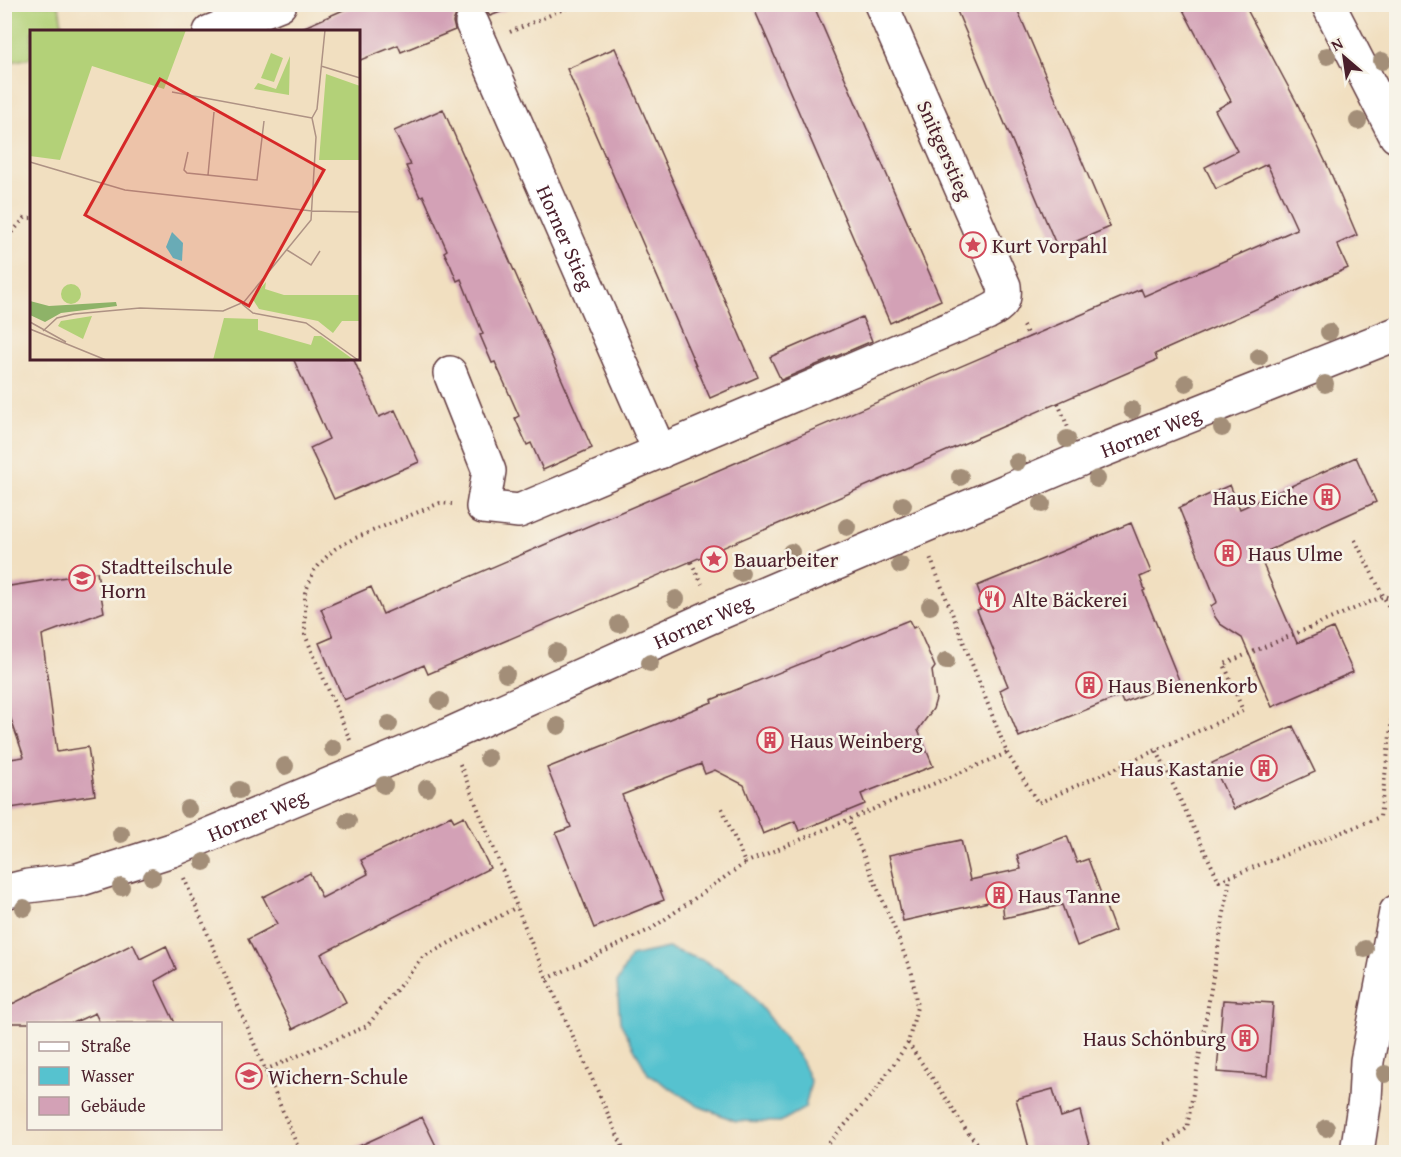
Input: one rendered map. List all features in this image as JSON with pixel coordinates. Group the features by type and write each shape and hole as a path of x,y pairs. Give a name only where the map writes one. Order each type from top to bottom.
{"street":[{"path":"215,30 280,4"},
{"name":"Snitgerstieg","path":"660,452 987,313 1000,305 1005,297 999,272 880,4"},
{"path":"1328,4 1396,136"},
{"name":"Horner Stieg","path":"477,34 660,452"},
{"name":"Horner Weg","path":"4,892 28,886 78,880 172,850 448,735 717,614 919,527 1114,445 1396,334"},
{"path":"450,374 489,471 483,507 519,511 660,452"},
{"path":"1357,1152 1365,1099 1367,1062 1396,912"}],"path":[{"path":"477,34 576,4"},
{"path":"4,241 24,218 30,218"},
{"path":"363,771 305,635 305,592 314,571 335,549 353,539 440,503 483,507"},
{"path":"919,527 1007,753 1038,803 1243,711 1224,664 1384,596 1396,600"},
{"path":"1355,540 1396,621"},
{"path":"1157,751 1219,881 1380,817 1396,686"},
{"path":"448,735 547,979 625,1152"},
{"path":"547,979 651,929 746,863 1007,753"},
{"path":"721,806 746,863"},
{"path":"821,1152 876,1090 908,1043 917,1007 912,974 848,819"},
{"path":"172,850 300,1152"},
{"path":"1156,1152 1187,1128 1230,878"},
{"path":"265,1070 367,1026 423,957 517,907"},
{"path":"908,1043 966,1131 977,1145 989,1152"}],"green space":[{"path":"5,4 59,5 63,30 30,30 30,58 5,63"}],"water":[{"path":"668,948 705,961 743,984 800,1058 811,1082 805,1108 780,1122 736,1121 698,1106 648,1074 620,1022 617,982 631,956"}],"building":[{"path":"357,4 473,4 464,6 457,12 453,22 455,30 401,52 398,45 360,60 360,30 298,30"},
{"path":"475,4 516,4 516,6 490,16 484,8"},
{"path":"752,4 813,4 941,300 890,323"},
{"path":"954,4 1015,4 1110,227 1058,249"},
{"path":"1180,4 1244,4 1297,103 1329,169 1357,235 1337,244 1348,268 1155,354 1157,360 778,524 428,674 424,665 344,700 319,643 333,637 321,609 371,587 383,614 1141,289 1144,296 1297,229 1267,164 1216,189 1205,167 1237,151 1215,110 1231,101"},
{"path":"615,48 758,377 710,398 567,69"},
{"path":"443,109 592,448 543,470 531,443 527,445 515,418 519,416 495,362 492,363 461,279 457,281 444,252 447,250 423,195 420,197 406,166 411,165 394,131"},
{"path":"862,317 872,341 781,380 770,357"},
{"path":"294,360 354,360 379,417 395,410 419,462 334,499 310,448 329,439"},
{"path":"1356,457 1376,502 1259,555 1297,643 1333,628 1353,672 1272,707 1242,638 1220,624 1215,617 1211,606 1217,602 1179,508 1230,485 1240,509"},
{"path":"1131,523 1151,572 1140,577 1145,590 1143,591 1179,680 1123,703 1120,696 1019,737 1000,690 1008,686 977,610 985,607 977,586"},
{"path":"97,572 104,612 42,635 57,752 88,747 95,795 4,809 4,760 24,757 4,699 4,587"},
{"name":"Haus Weinberg","path":"909,620 913,628 917,626 935,667 932,671 936,699 933,709 918,730 933,766 861,794 865,804 799,831 795,821 763,834 744,785 715,770 705,774 701,764 622,795 664,900 594,928 556,833 571,827 547,768"},
{"name":"Haus Kastanie","path":"1293,726 1315,772 1234,809 1212,763"},
{"path":"451,816 454,821 464,816 490,868 321,954 346,1002 293,1029 248,939 277,924 263,897 310,873 322,898 368,874 361,860"},
{"name":"Haus Tanne","path":"1067,836 1077,863 1088,859 1115,931 1077,946 1062,905 1004,918 1002,899 903,921 889,855 961,840 970,880 1021,869 1017,855"},
{"path":"133,944 140,959 166,946 176,969 155,981 175,1022 100,1022 95,1013 75,1022 4,1023 4,1008"},
{"name":"Haus Schönburg","path":"1223,1000 1273,1003 1267,1076 1217,1072"},
{"path":"1053,1089 1061,1117 1080,1111 1091,1152 1030,1152 1016,1099"},
{"path":"422,1117 439,1152 346,1152"}],"place":[{"name":"Kurt Vorpahl","path":"973,245"},
{"name":"Haus Eiche","path":"1327,497"},
{"name":"Haus Ulme","path":"1228,553"},
{"name":"Bauarbeiter","path":"714,559"},
{"name":"Stadtteilschule Horn","path":"82,578"},
{"name":"Alte Bäckerei","path":"992,599"},
{"name":"Haus Bienenkorb","path":"1089,685"},
{"name":"Haus Weinberg","path":"770,740"},
{"name":"Haus Kastanie","path":"1264,768"},
{"name":"Haus Tanne","path":"999,895"},
{"name":"Haus Schönburg","path":"1245,1038"},
{"name":"Wichern-Schule","path":"249,1076"}]}
